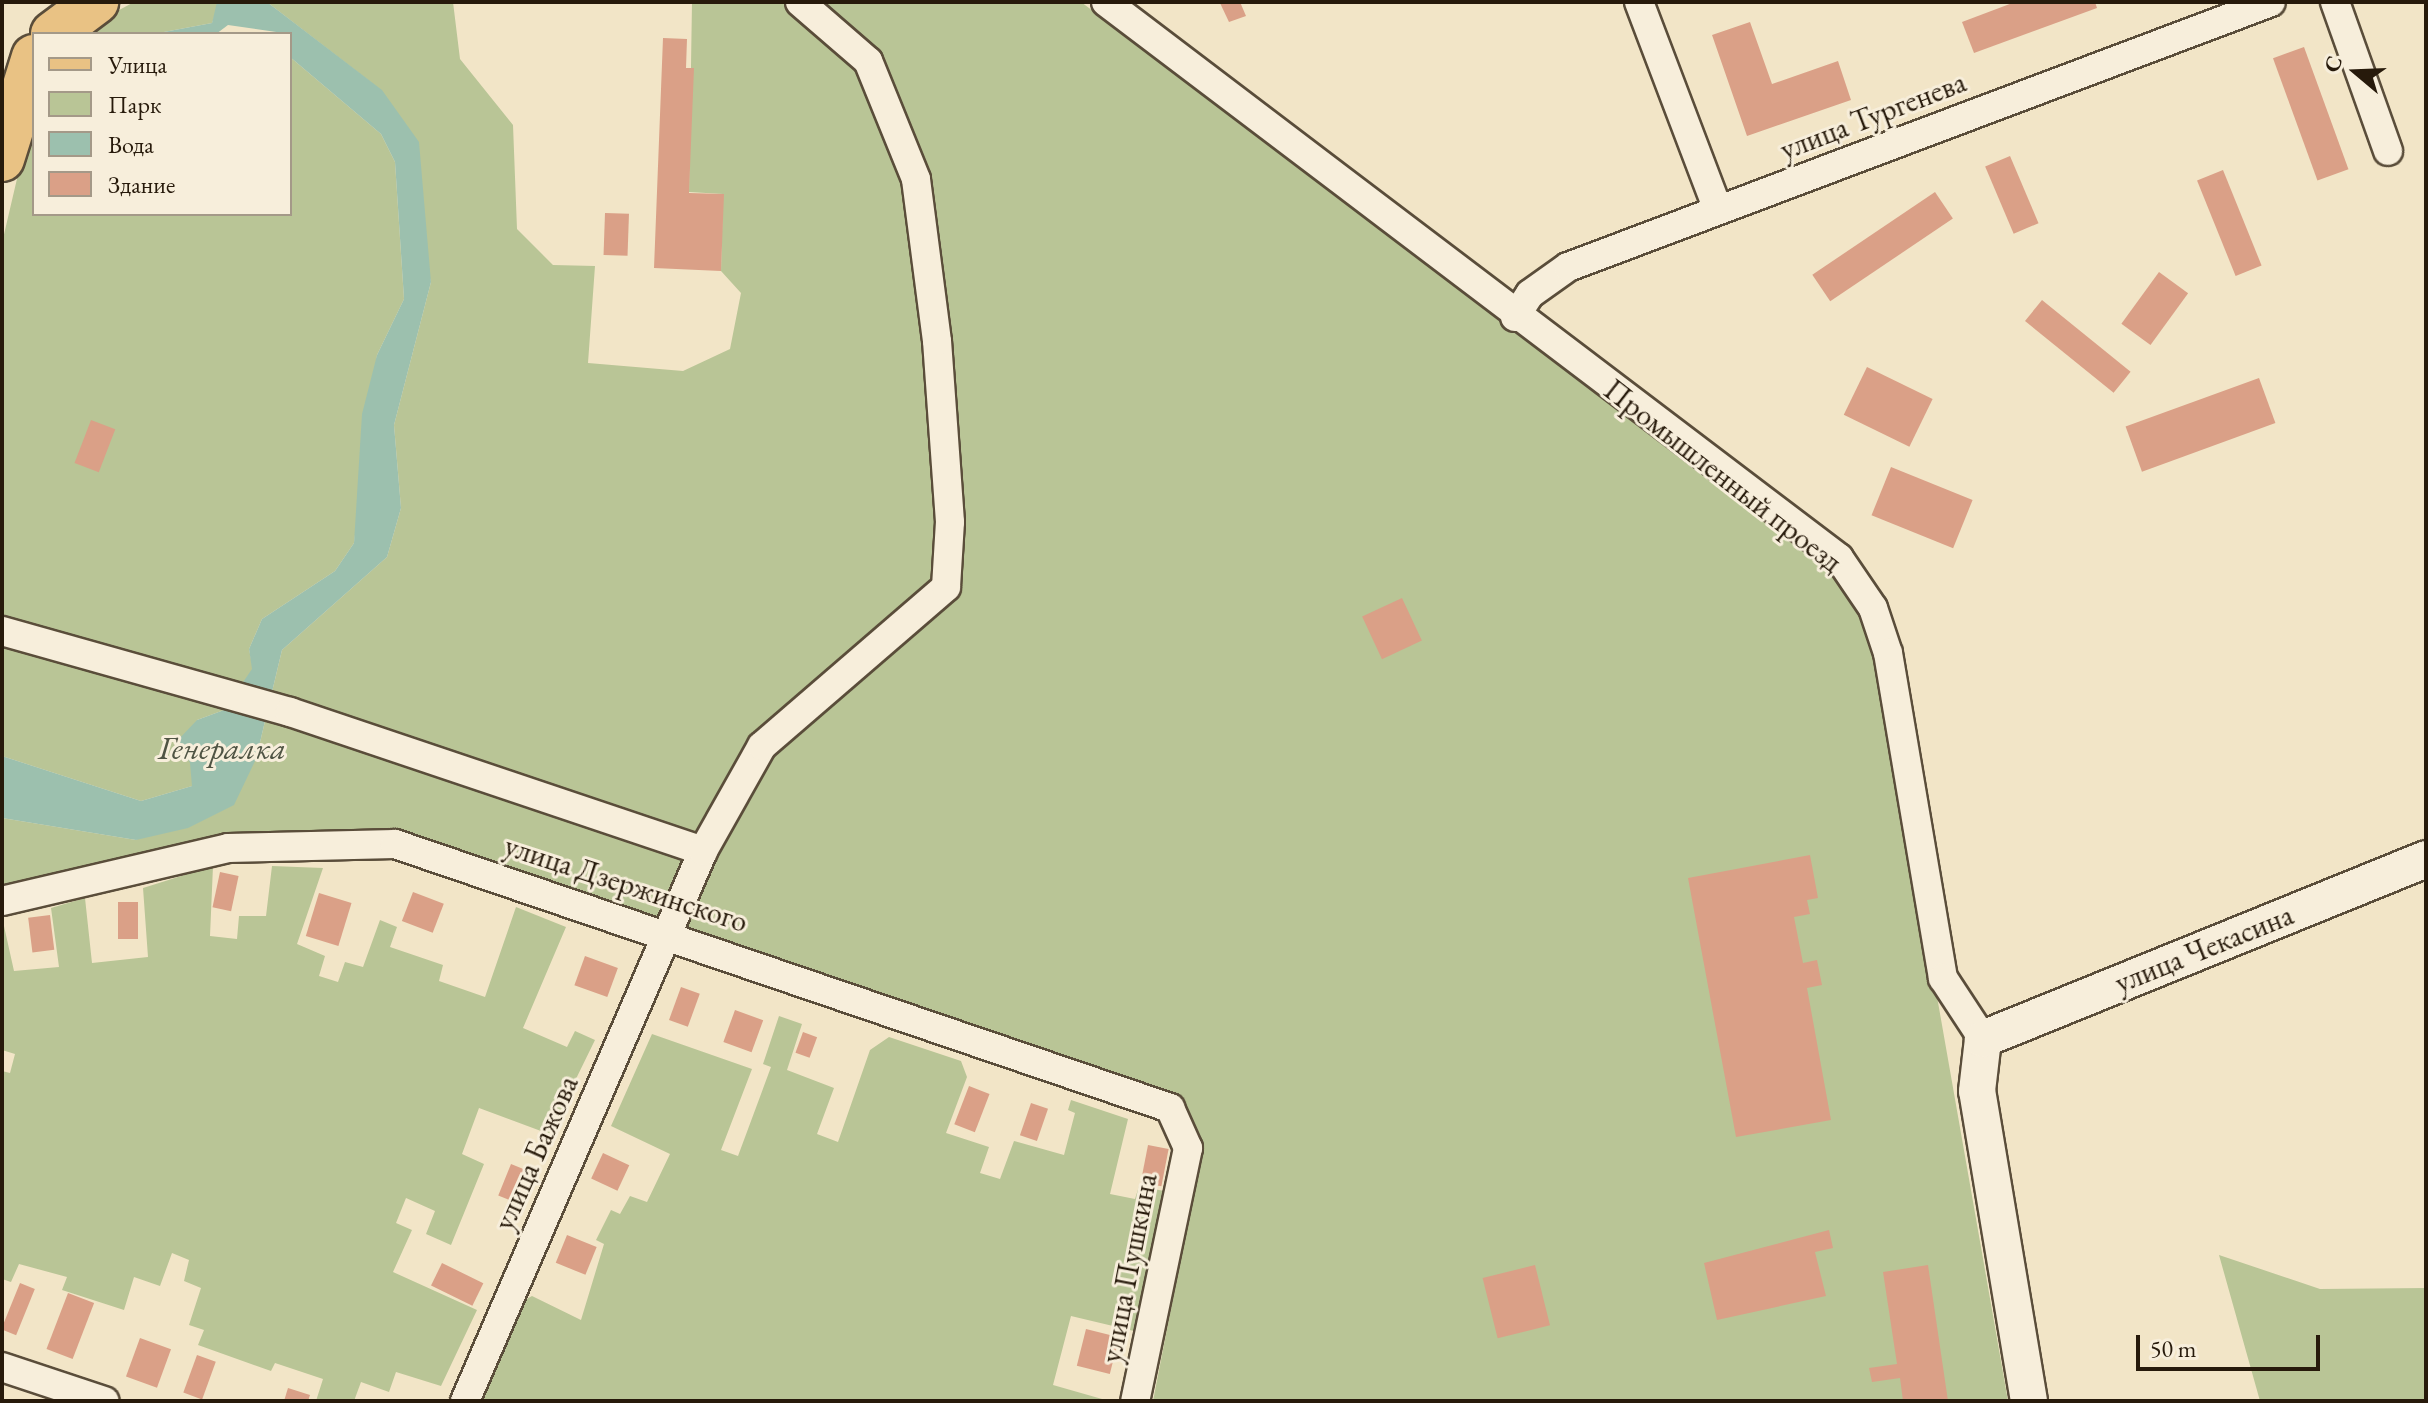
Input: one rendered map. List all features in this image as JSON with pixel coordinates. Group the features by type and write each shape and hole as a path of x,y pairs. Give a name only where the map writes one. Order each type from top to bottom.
{"main road":[{"path":"2,159 32,63"}],"street":[{"name":"улица Бажова","path":"465,1401 703,851 762,746 946,587 947,477 916,179 868,61 800,2"},
{"name":"Промышленный проезд","path":"1106,2 1515,317 1839,558 1873,608 1888,653 1943,978 1983,1039"},
{"path":"1639,2 1718,210"},
{"name":"улица Тургенева","path":"1515,317 1530,294 1568,267 2271,2"},
{"path":"2335,2 2388,151"},
{"path":"2,631 290,712 703,851"},
{"name":"улица Дзержинского","path":"2,901 228,848 395,844 669,933 1170,1108 1188,1148"},
{"name":"улица Чекасина","path":"1983,1039 2426,859"},
{"path":"1983,1039 1977,1091 2029,1401"},
{"name":"улица Пушкина","path":"1135,1401 1188,1148"},
{"path":"2,1367 104,1401"}],"green space":[{"path":"134,2 219,4 212,23 164,32 79,32"},
{"path":"267,2 453,2 460,59 513,125 517,229 553,265 595,266 588,363 683,371 730,349 741,293 721,271 723,194 689,192 692,2 1081,2 1834,568 1861,605 1876,649 2008,1401 1153,1401 1203,1144 1173,1092 397,829 226,837 2,886 2,818 136,840 256,759 282,650 387,557 401,508 394,425 431,282 381,90"},
{"path":"292,59 381,134 395,162 404,299 377,355 354,543 335,571 262,619 249,649 253,669 224,710 197,720 192,786 141,801 2,756 2,243 32,115 32,216 292,216"},
{"path":"213,866 210,936 237,939 239,916 266,916 272,866 323,868 297,944 325,956 319,976 338,982 345,962 363,967 380,920 397,927 390,947 443,965 439,981 485,997 516,907 566,927 523,1028 567,1047 575,1031 595,1040 549,1134 479,1108 462,1154 484,1164 451,1245 426,1234 435,1211 406,1198 396,1223 412,1230 393,1272 477,1310 441,1386 396,1372 389,1392 361,1382 354,1401 316,1401 323,1379 275,1363 271,1371 198,1345 204,1330 189,1325 201,1288 184,1281 189,1260 172,1253 160,1286 134,1277 124,1310 62,1290 67,1277 19,1264 11,1282 2,1279 2,1071 10,1073 15,1054 2,1050 2,917 14,971 59,967 51,908 85,898 92,963 148,957 143,888"},
{"path":"779,1016 802,1024 787,1070 834,1088 817,1134 838,1142 870,1050 889,1037 961,1061 967,1077 946,1133 989,1147 980,1173 1000,1179 1014,1141 1064,1155 1075,1113 1068,1110 1071,1100 1128,1119 1110,1194 1135,1199 1139,1186 1164,1191 1134,1331 1071,1316 1053,1385 1109,1401 479,1401 521,1302 532,1296 581,1320 604,1244 596,1240 611,1210 620,1214 630,1196 647,1202 670,1154 611,1126 652,1034 752,1069 721,1150 738,1156 771,1067 763,1064"},
{"path":"2219,1255 2320,1289 2426,1288 2426,1401 2260,1401"}],"water":[{"name":"Генералка","path":"217,2 267,2 382,90 419,142 431,282 394,425 401,508 387,557 282,650 256,759 234,805 188,828 136,840 2,818 2,756 141,801 192,786 190,763 178,740 197,720 224,710 252,669 249,649 262,619 335,571 354,543 362,414 377,355 404,299 395,162 381,134 292,59 292,32 228,25 219,32 164,32 212,23"}],"building":[{"path":"1240,2 1246,16 1229,22 1220,3"},
{"path":"2015,2 2095,2 2097,8 1974,53 1962,22"},
{"path":"1750,22 1772,84 1838,61 1851,100 1747,136 1712,35"},
{"path":"663,38 687,39 686,68 694,68 689,193 724,194 721,271 654,268"},
{"path":"2304,47 2348,169 2317,180 2273,58"},
{"path":"2010,156 2039,223 2014,234 1985,167"},
{"path":"2223,170 2262,265 2236,276 2197,180"},
{"path":"1935,192 1953,219 1830,301 1812,275"},
{"path":"605,213 629,214 628,256 604,255"},
{"path":"2159,272 2188,293 2151,345 2121,324"},
{"path":"2042,300 2131,372 2114,393 2025,321"},
{"path":"1867,367 1933,399 1909,447 1844,415"},
{"path":"2259,378 2275,423 2142,472 2126,427"},
{"path":"91,420 115,429 99,472 75,463"},
{"path":"1891,467 1973,500 1953,548 1872,515"},
{"path":"1402,598 1422,641 1382,659 1362,617"},
{"path":"1810,855 1818,898 1807,900 1810,914 1794,917 1803,963 1817,960 1822,985 1807,988 1831,1120 1736,1137 1688,878"},
{"path":"220,872 239,876 231,911 213,907"},
{"path":"413,892 444,904 433,933 402,921"},
{"path":"319,893 352,903 338,946 306,936"},
{"path":"118,902 138,902 138,939 118,939"},
{"path":"50,915 54,950 32,952 28,918"},
{"path":"585,956 618,968 607,997 574,985"},
{"path":"681,987 700,994 688,1027 669,1020"},
{"path":"735,1010 763,1020 752,1052 723,1042"},
{"path":"803,1032 817,1037 810,1058 795,1053"},
{"path":"969,1086 990,1094 975,1132 954,1124"},
{"path":"1031,1103 1048,1109 1037,1141 1020,1135"},
{"path":"1148,1145 1169,1149 1161,1186 1141,1182"},
{"path":"603,1153 629,1165 617,1191 591,1178"},
{"path":"511,1164 533,1173 521,1205 498,1196"},
{"path":"1829,1230 1833,1248 1815,1252 1826,1296 1717,1320 1704,1263"},
{"path":"567,1235 597,1247 585,1275 556,1263"},
{"path":"442,1263 483,1283 472,1306 431,1285"},
{"path":"1535,1265 1550,1325 1498,1338 1483,1278"},
{"path":"1928,1265 1948,1401 1903,1401 1900,1378 1872,1382 1869,1368 1897,1364 1883,1272"},
{"path":"20,1283 35,1289 16,1335 2,1328"},
{"path":"68,1293 94,1303 73,1359 46,1349"},
{"path":"1086,1329 1119,1337 1110,1374 1077,1366"},
{"path":"140,1338 171,1349 157,1388 126,1377"},
{"path":"197,1355 216,1362 202,1399 183,1393"},
{"path":"288,1388 310,1395 308,1401 284,1401"}]}
